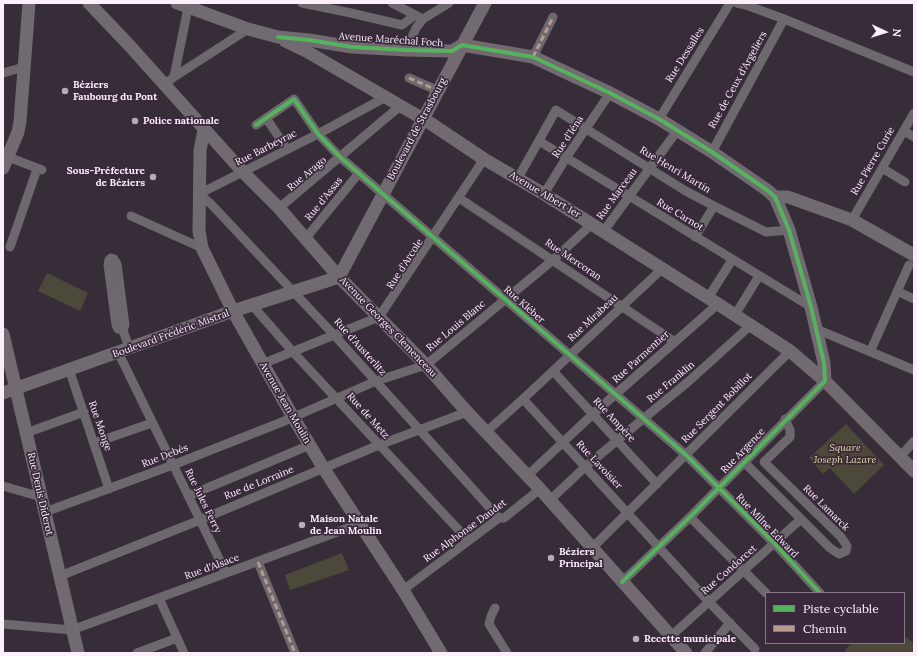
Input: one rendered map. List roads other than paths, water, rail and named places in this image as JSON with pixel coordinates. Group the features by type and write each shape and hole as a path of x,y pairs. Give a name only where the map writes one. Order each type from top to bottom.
{"main road":[{"path":"5,160 18,132 20,122 29,3"},
{"name":"Avenue Georges Clemenceau","path":"89,3 169,80 204,130 279,208 339,277 426,365 467,412 550,500 686,653"},
{"name":"Boulevard de Strasbourg","path":"339,277 382,193 439,91 485,3"},
{"name":"Avenue Maréchal Foch","path":"184,4 248,29 278,37 310,40 352,47 406,50 452,51 462,45 533,57 610,93 659,120 712,152 775,197 789,230 811,307 823,357 825,381"},
{"name":"Avenue Albert 1er","path":"278,37 306,51 423,120 484,159 518,178 592,224 790,351 825,381"},
{"name":"Avenue Maréchal Foch","path":"333,67 330,56 331,52 336,48 352,47"},
{"name":"Avenue Jean Moulin","path":"204,130 200,150 199,194 202,248 233,311 293,418 359,524 403,590 441,653"},
{"path":"775,197 788,197 852,220 911,260"},
{"name":"Boulevard Frédéric Mistral","path":"3,393 233,311 339,277"},
{"name":"Rue Denis Diderot","path":"3,334 78,653"},
{"path":"804,364 814,364 823,357"},
{"path":"825,381 914,471"}],"street":[{"path":"302,3 402,25 449,3"},
{"name":"Rue Dessalles","path":"659,120 730,3"},
{"path":"169,80 184,4"},
{"path":"397,4 419,17"},
{"path":"744,4 914,72"},
{"path":"406,50 416,28 419,17"},
{"path":"533,57 553,17"},
{"name":"Rue de Ceux d'Argeliers","path":"712,152 784,19"},
{"path":"169,80 248,29"},
{"path":"3,73 24,67"},
{"path":"409,78 439,91"},
{"name":"Rue d'Iéna","path":"544,194 566,158 610,93"},
{"name":"Rue Barbeyrac","path":"199,194 318,134 384,98"},
{"name":"Rue Kléber","path":"266,118 294,99 318,134 340,157 686,455 719,488"},
{"name":"Rue Arago","path":"279,208 399,107"},
{"name":"Rue Henri Martin","path":"539,141 556,110 684,190 714,206 766,232 789,230"},
{"name":"Rue Pierre Curie","path":"852,220 914,113"},
{"path":"256,126 266,118 287,149"},
{"name":"Rue Marceau","path":"603,232 677,131"},
{"path":"904,131 914,137"},
{"path":"518,178 539,141"},
{"name":"Rue Carnot","path":"539,141 811,307"},
{"name":"Rue d'Arcole","path":"379,318 484,159"},
{"path":"5,160 39,170 10,247"},
{"path":"882,168 905,182"},
{"name":"Rue d'Assas","path":"306,238 359,173"},
{"name":"Rue d'Austerlitz","path":"199,194 211,204 335,336 499,518"},
{"name":"Rue Mercoran","path":"459,198 674,342"},
{"path":"695,237 714,206"},
{"path":"131,216 202,248"},
{"name":"Rue Louis Blanc","path":"426,365 552,260 592,224"},
{"path":"111,258 114,259 117,264 125,325 123,330 118,329 116,325 108,265 111,258"},
{"name":"Rue Parmentier","path":"527,476 674,342 713,301 732,260"},
{"path":"870,352 911,260"},
{"name":"Rue Mirabeau","path":"486,432 554,371 662,269"},
{"path":"735,315 759,276"},
{"path":"897,291 914,298"},
{"name":"Rue de Metz","path":"252,305 293,352 468,540"},
{"path":"262,364 379,318"},
{"name":"Rue Franklin","path":"550,500 585,467 690,381 751,326"},
{"path":"816,329 914,370"},
{"name":"Rue Jules Ferry","path":"123,330 123,350 152,423 226,573"},
{"name":"Rue Sergent Bobillot","path":"592,548 790,351"},
{"name":"Rue Debés","path":"45,512 293,418 376,381 426,365"},
{"name":"Rue Monge","path":"69,369 109,489"},
{"name":"Rue Ampère","path":"554,371 657,484"},
{"name":"Rue Argence","path":"622,582 690,517 825,381"},
{"name":"Rue Lavoisier","path":"523,399 709,602 755,649"},
{"path":"26,433 84,412"},
{"name":"Rue de Lorraine","path":"60,576 200,520 379,445 467,412"},
{"path":"754,473 790,437 790,430 786,419"},
{"path":"94,443 152,423"},
{"path":"900,457 914,441"},
{"path":"188,496 310,445"},
{"name":"Rue Lamarck","path":"744,462 830,548 839,554 846,551 847,546 841,537 764,462"},
{"path":"3,486 41,497"},
{"name":"Rue Milne Edward","path":"719,488 775,544 819,592"},
{"name":"Rue Alphonse Daudet","path":"403,590 448,557 454,550 468,540 499,518 504,518 540,489"},
{"path":"690,517 765,592"},
{"name":"Rue Condorcet","path":"672,636 801,520"},
{"name":"Rue d'Alsace","path":"72,630 359,524"},
{"path":"258,562 295,653"},
{"path":"159,598 184,653"},
{"path":"495,608 490,616 489,624 507,653"},
{"path":"705,653 730,623"},
{"path":"3,624 72,630"},
{"path":"137,653 177,638"}],"place":[{"name":"Béziers Faubourg du Pont","path":"65,91"},
{"name":"Police nationale","path":"135,121"},
{"name":"Sous-Préfecture de Béziers","path":"153,177"},
{"name":"Maison Natale de Jean Moulin","path":"302,525"},
{"name":"Béziers Principal","path":"551,558"},
{"name":"Recette municipale","path":"636,639"}],"park label":[{"name":"Square Joseph Lazare","path":"845,454"}]}
